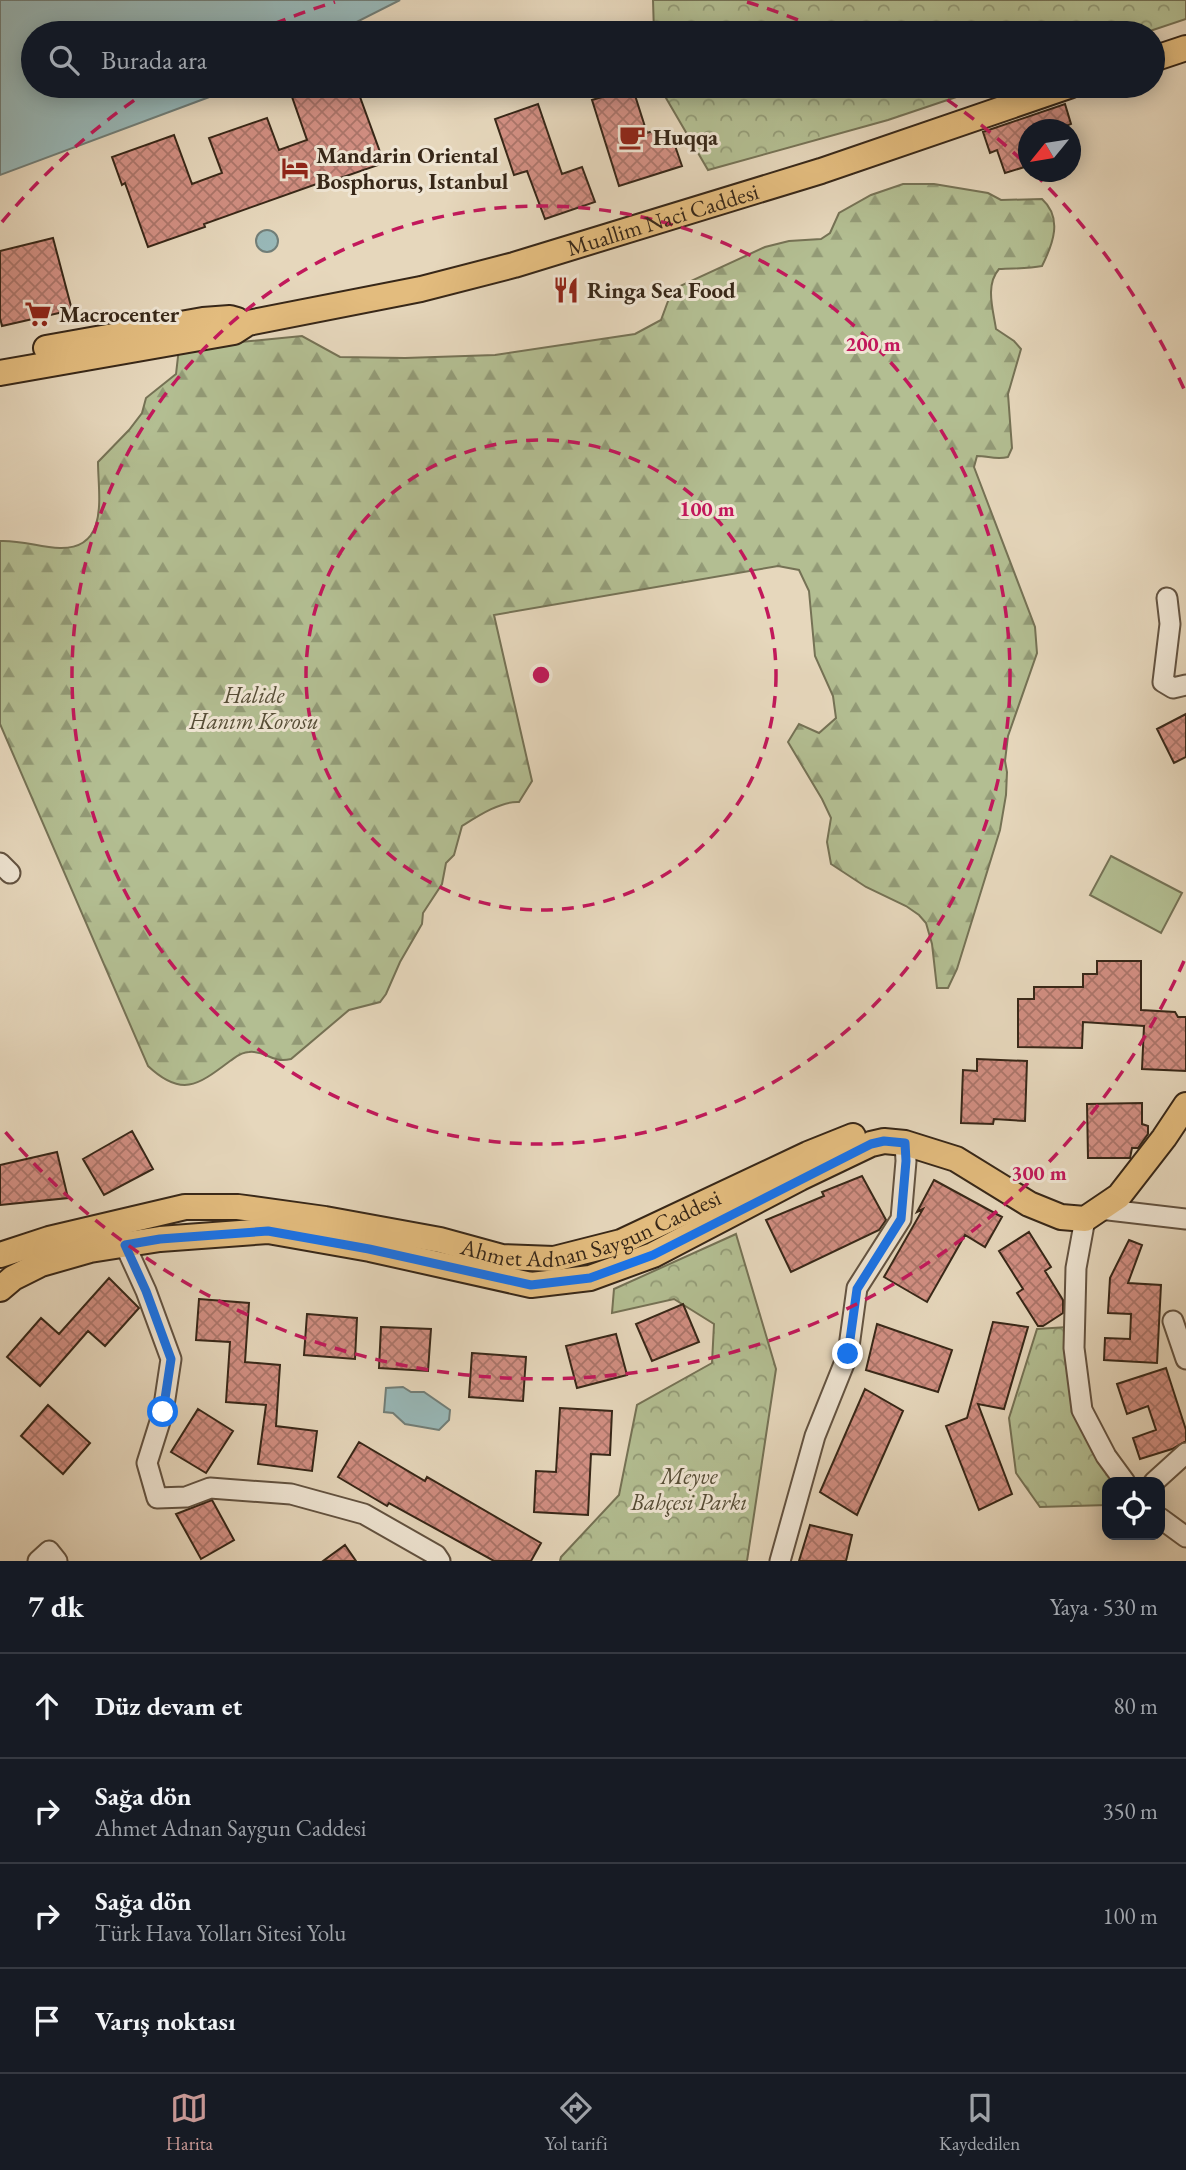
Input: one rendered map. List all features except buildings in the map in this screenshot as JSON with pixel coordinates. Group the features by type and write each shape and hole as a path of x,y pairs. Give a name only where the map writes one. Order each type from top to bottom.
{"main road":[{"path":"1165,55 1186,48"},
{"name":"Muallim Naci Caddesi","path":"0,373 212,337 234,332 248,323 421,289 514,265 821,170 1034,98"},
{"name":"Muallim Naci Caddesi","path":"0,357 203,320 230,318 248,323"},
{"path":"1029,1204 1061,1217 1093,1214 1119,1196 1186,1105"},
{"name":"Ahmet Adnan Saygun Caddesi","path":"0,1255 50,1239 185,1208 238,1208 325,1219 440,1240 502,1256 554,1259 621,1242 808,1154 870,1130 908,1130 949,1143 989,1165 1029,1204"},
{"name":"Ahmet Adnan Saygun Caddesi","path":"2,1280 41,1264 90,1250 160,1239 268,1231 369,1249 531,1285 590,1278 653,1255 871,1144 884,1141 905,1143 956,1159 1029,1204"}],"street":[{"path":"1167,598 1170,624 1163,682 1173,688 1186,685"},
{"path":"780,1561 815,1436 848,1354 857,1289 901,1219 905,1143"},
{"path":"1121,1477 1106,1456 1082,1410 1074,1348 1076,1268 1093,1214 1186,1219"},
{"path":"125,1245 146,1291 171,1359 163,1412 146,1463 158,1498 186,1497 210,1488 291,1494 363,1514 436,1555 440,1561"},
{"path":"1173,1321 1186,1359"},
{"path":"1160,1477 1186,1453"},
{"path":"1165,1522 1186,1537"},
{"path":"38,1561 49,1551 57,1561"}],"green space":[{"path":"653,0 1186,0 1186,19 1165,26 1165,21 654,21"},
{"path":"666,98 953,98 888,120 708,170"},
{"name":"Halide Hanım Korosu","path":"903,184 934,184 988,193 1001,200 1042,199 1052,214 1054,223 1050,249 1042,266 999,269 992,282 996,329 1021,349 1008,394 1012,448 1008,457 977,456 974,467 1035,627 1037,653 1008,736 1005,761 1006,795 1000,830 957,969 948,988 937,988 932,944 926,923 919,915 866,887 831,864 827,842 831,818 788,742 799,724 819,733 836,718 833,696 815,656 809,591 799,570 778,566 494,615 532,781 519,802 497,807 462,826 454,855 446,863 442,884 423,913 422,924 380,1002 349,1010 291,1059 279,1060 255,1052 244,1053 199,1082 180,1085 160,1076 148,1066 0,724 0,541 60,548 76,546 87,539 94,530 98,517 98,462 142,413 146,398 176,374 179,348 302,336 340,357 405,358 495,355 635,334 661,320 671,293 680,286 765,247 789,241 821,239 830,233 839,213 871,195"},
{"path":"1111,856 1182,893 1161,933 1090,895"},
{"name":"Meyve Bahçesi Parkı","path":"736,1234 776,1369 747,1561 560,1561 619,1495 637,1405 712,1363 714,1324 674,1299 612,1313 614,1289"},
{"path":"1067,1327 1067,1347 1120,1477 1102,1477 1102,1505 1040,1507 1016,1473 1009,1418 1037,1329"}],"water":[{"path":"0,0 400,0 359,21 21,21 21,98 207,98 0,175"},
{"path":"267,230 275,233 278,241 275,249 267,252 259,249 256,241 259,233"},
{"path":"403,1387 411,1392 424,1392 450,1410 449,1420 439,1430 405,1424 393,1413 384,1412 386,1388"}],"place":[{"name":"Huqqa","path":"632,137"},
{"name":"Mandarin Oriental Bosphorus, Istanbul","path":"295,168"},
{"name":"Ringa Sea Food","path":"566,290"},
{"name":"Macrocenter","path":"38,314"}],"route":[{"path":"163,1412 171,1359 146,1291 125,1245 160,1239 268,1231 369,1249 531,1285 590,1278 653,1255 871,1144 884,1141 905,1143 901,1219 857,1289 848,1354"}]}
